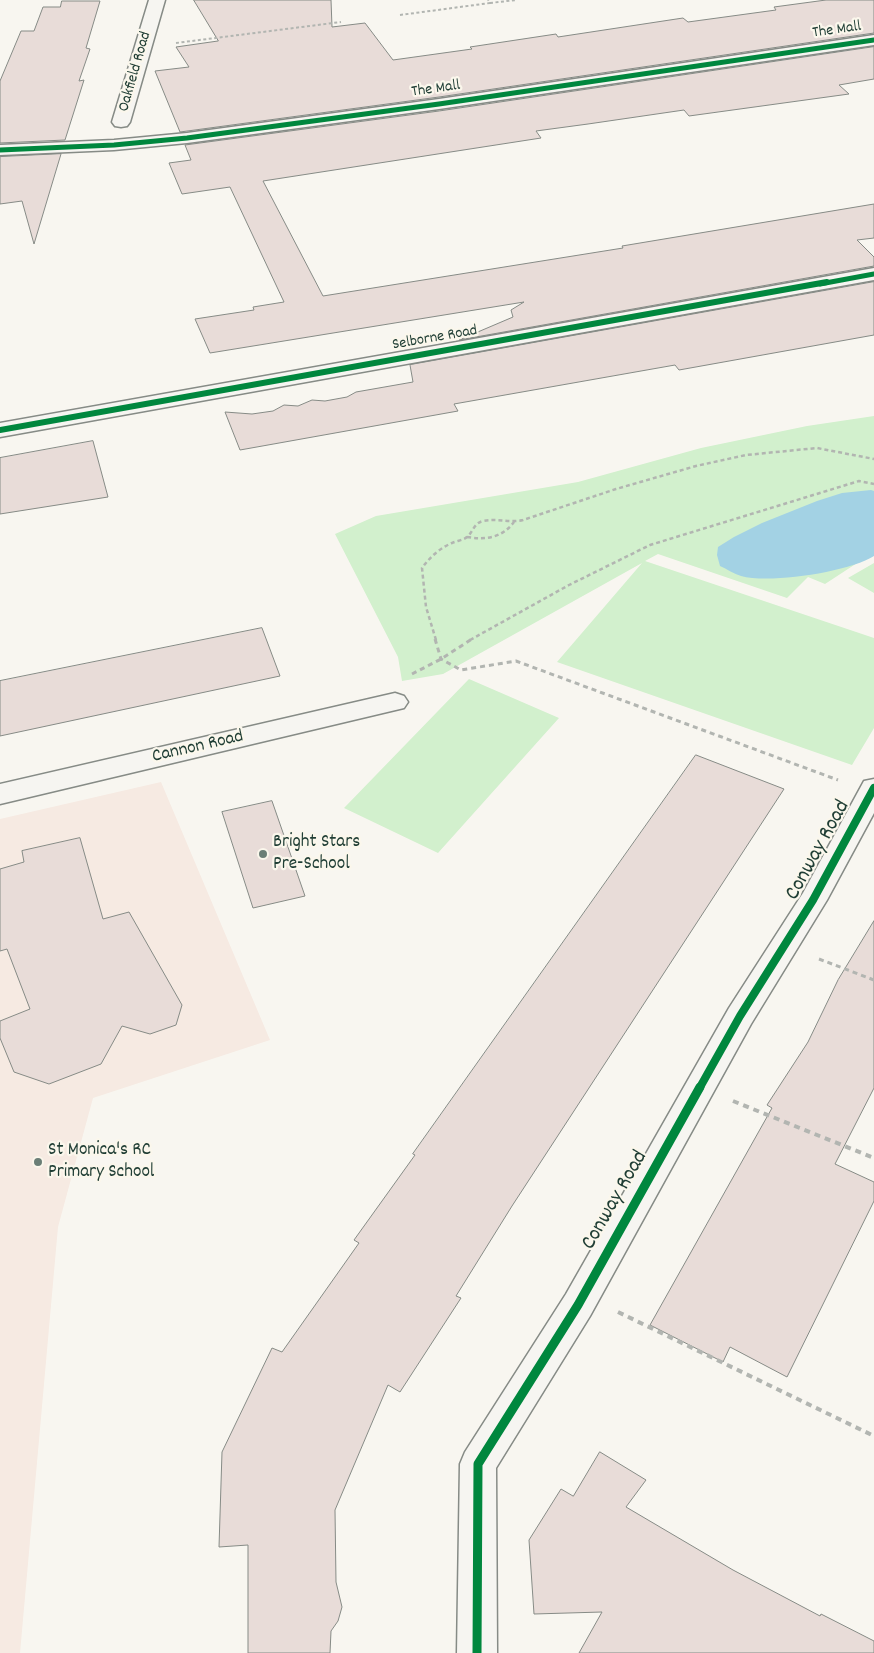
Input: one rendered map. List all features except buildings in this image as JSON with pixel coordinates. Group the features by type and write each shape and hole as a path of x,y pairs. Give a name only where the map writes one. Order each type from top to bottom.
{"street":[{"name":"Oakfield Road","path":"121,122 157,0"},
{"name":"The Mall","path":"0,150 114,145 187,138 874,40"},
{"name":"Selborne Road","path":"0,430 874,274"},
{"name":"Cannon Road","path":"0,794 395,702"},
{"name":"Conway Road","path":"477,1653 478,1464 583,1295 740,1016 813,900 873,790"}],"path":[{"path":"400,16 516,0"},
{"path":"143,47 341,22"},
{"path":"467,537 472,528 482,521 500,520 514,522 567,504 696,466 746,456 817,448 874,458"},
{"path":"395,702 389,687 552,595 650,545 860,482 874,484"},
{"path":"514,522 505,534 500,536 485,539 467,537 455,541 431,554 422,568 426,607 441,659 461,670 516,661 873,790"},
{"path":"784,946 874,980"},
{"path":"700,1088 874,1158"},
{"path":"583,1295 874,1436"}],"shaded area":[{"name":"St Monica's RC Primary School","path":"161,782 270,1040 93,1098 58,1227 20,1653 0,1653 0,819"}],"green space":[{"path":"874,416 874,552 825,584 808,577 787,598 658,554 645,561 874,638 874,728 852,765 557,662 642,563 443,674 402,681 398,657 335,534 376,516 578,482 701,448 807,426"},
{"path":"874,563 874,593 848,578"},
{"path":"469,679 559,718 438,853 344,808"}],"water":[{"path":"874,491 874,556 847,567 789,577 754,578 741,576 720,566 717,555 718,547 734,537 762,523 817,501 842,493"}],"cycle path":[{"path":"0,150 114,145 187,138 439,104 874,40"},
{"path":"0,430 874,274"},
{"path":"477,1653 478,1464 578,1305 740,1016 813,900 874,788"}],"place":[{"name":"Bright Stars Pre-School","path":"263,854"},
{"name":"St Monica's RC Primary School","path":"38,1162"}]}
